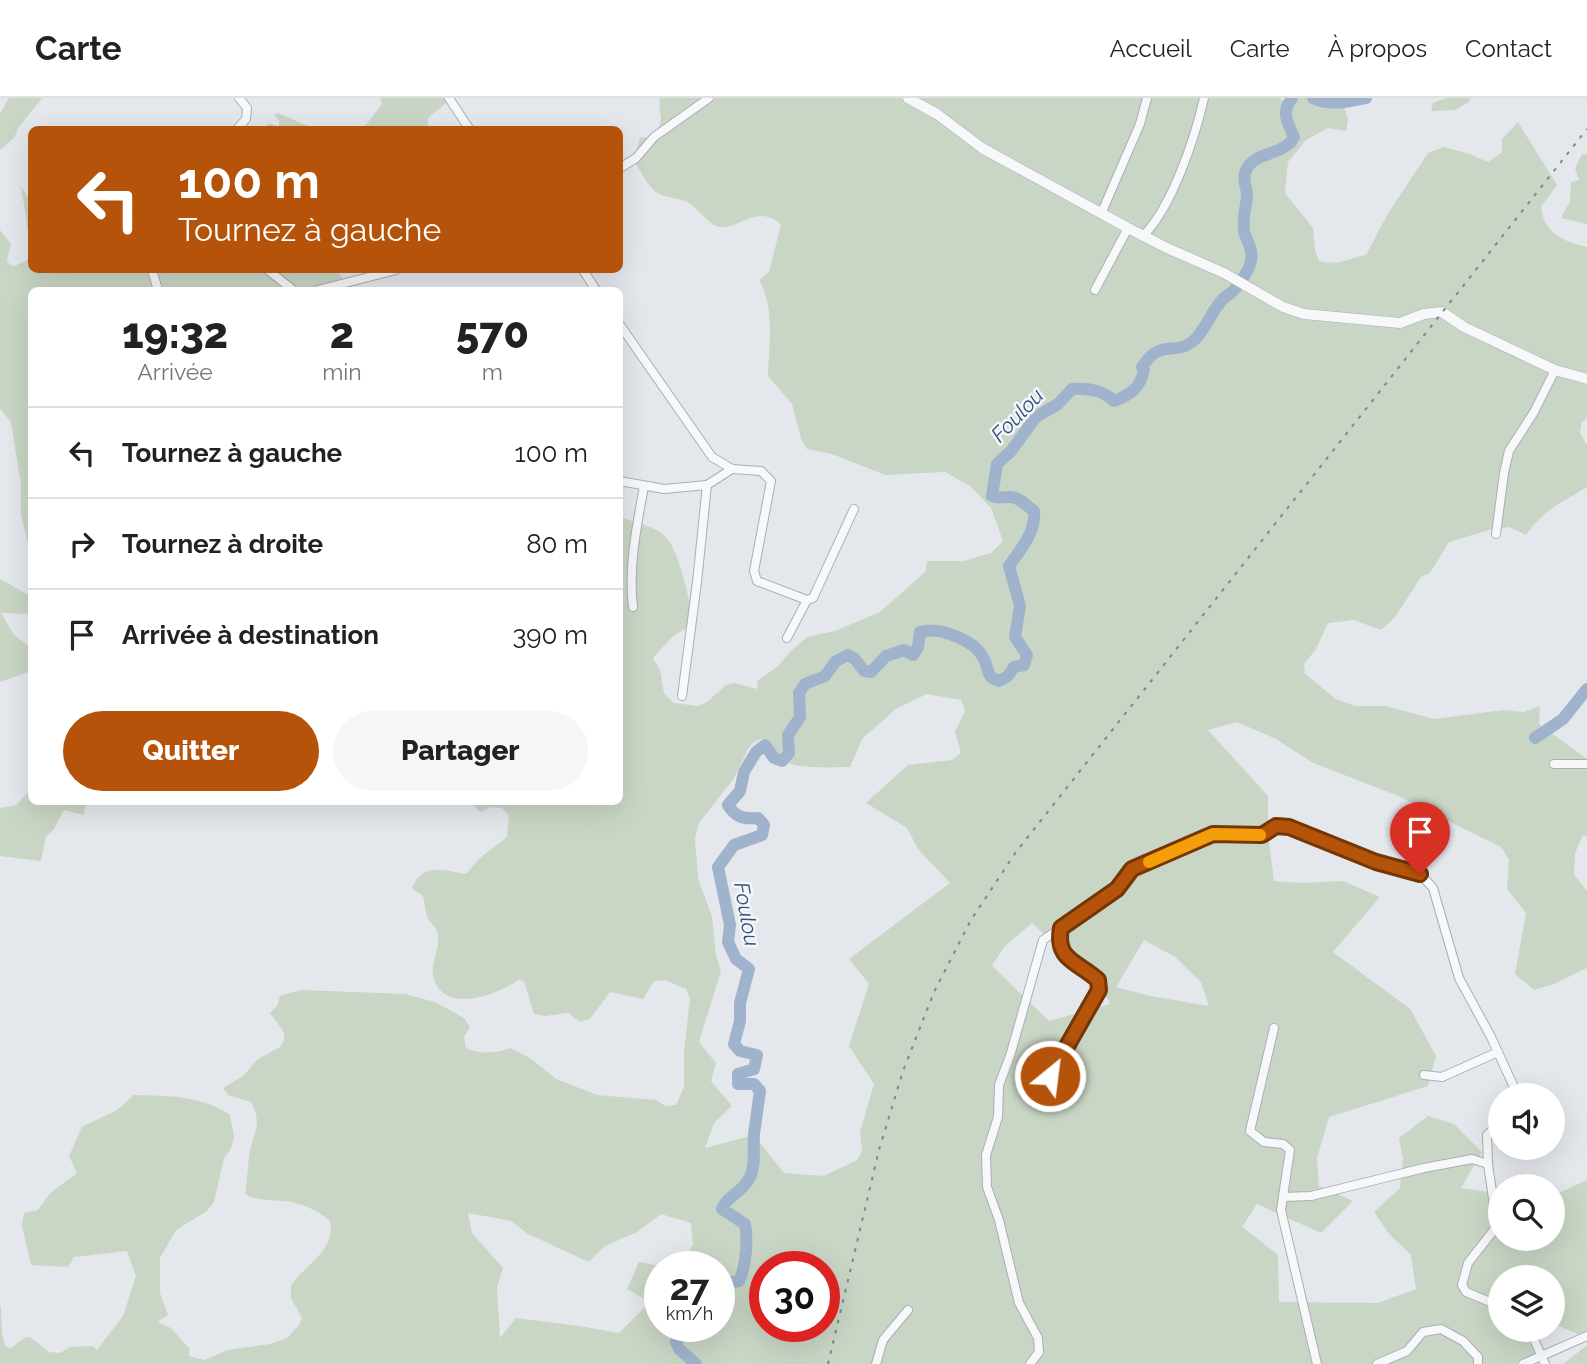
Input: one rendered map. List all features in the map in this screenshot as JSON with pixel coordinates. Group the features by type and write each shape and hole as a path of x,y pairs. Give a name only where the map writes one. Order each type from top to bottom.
{"street":[{"path":"239,98 247,108 246,119 240,126"},
{"path":"449,98 467,126"},
{"path":"623,166 636,158 654,137 709,98"},
{"path":"908,98 937,114 982,148 1101,214 1304,314 1400,323 1424,314 1442,312 1464,327 1555,370 1587,379"},
{"path":"1101,214 1140,124 1147,98"},
{"path":"1143,236 1156,223 1168,199 1185,160 1204,98"},
{"path":"1095,289 1128,228"},
{"path":"272,273 289,287"},
{"path":"330,287 384,273"},
{"path":"623,329 712,457 732,469 761,471 771,481 754,571 757,581 807,600 813,598 854,509"},
{"path":"1496,534 1509,451 1534,412 1555,370"},
{"path":"623,482 664,489 706,485 732,469"},
{"path":"682,696 698,582 706,485"},
{"path":"634,607 632,595 635,537 644,486"},
{"path":"788,638 807,600"},
{"path":"1554,764 1587,764"},
{"path":"1030,1364 1039,1352 1038,1338 1018,1304 999,1220 987,1187 986,1155 998,1117 999,1085 1010,1056 1043,940 1117,889 1132,869 1213,834 1262,835 1276,826 1289,827 1376,862 1420,874 1433,888 1459,978 1512,1083"},
{"path":"1050,1076 1099,990 1098,980 1062,954 1058,941 1061,928"},
{"path":"1274,1028 1251,1131 1264,1142 1283,1144 1290,1150 1281,1210 1317,1364"},
{"path":"1424,1075 1442,1077 1498,1052"},
{"path":"1488,1134 1488,1164 1497,1226 1468,1263 1462,1285 1466,1292 1488,1301"},
{"path":"1283,1197 1311,1196 1472,1159 1488,1164"},
{"path":"876,1364 883,1340 908,1310"},
{"path":"1377,1364 1390,1356 1407,1351 1423,1332 1441,1329 1463,1341 1478,1357 1478,1364"},
{"path":"1523,1364 1543,1360 1587,1336"},
{"path":"1535,1342 1543,1360"}],"green space":[{"path":"9,98 42,98 18,128 14,138 0,150 0,114"},
{"path":"380,98 452,98 428,118 428,126 365,126 382,104"},
{"path":"660,98 1280,98 1287,105 1292,98 1342,98 1348,120 1346,131 1328,128 1306,140 1288,162 1285,193 1313,228 1319,261 1334,263 1366,255 1387,215 1428,153 1444,147 1488,162 1502,152 1502,139 1518,122 1557,185 1541,207 1546,224 1563,239 1587,247 1587,418 1582,422 1580,433 1587,445 1587,487 1547,512 1526,535 1509,527 1492,529 1449,542 1430,573 1421,577 1395,617 1381,630 1354,620 1328,623 1316,649 1304,664 1305,674 1336,699 1355,706 1386,706 1434,719 1504,710 1524,712 1540,706 1539,724 1587,759 1587,836 1583,835 1575,853 1574,874 1587,891 1587,968 1554,984 1534,990 1515,974 1526,913 1507,889 1509,860 1501,847 1396,795 1313,763 1276,739 1237,722 1208,730 1268,796 1268,834 1274,881 1343,881 1380,897 1333,952 1410,1009 1436,1056 1428,1086 1329,1117 1317,1158 1319,1186 1353,1201 1321,1233 1257,1204 1242,1227 1278,1255 1279,1302 1378,1303 1416,1289 1411,1255 1390,1235 1374,1212 1400,1188 1403,1159 1399,1138 1428,1116 1454,1124 1482,1152 1461,1188 1488,1192 1488,1251 1565,1251 1565,1190 1587,1180 1587,1338 1565,1329 1565,1265 1488,1265 1488,1342 1533,1342 1536,1354 1528,1364 0,1364 0,1304 6,1347 11,1348 24,1338 30,1337 49,1352 60,1353 70,1347 93,1346 97,1350 123,1316 136,1276 127,1251 74,1257 68,1267 31,1265 22,1226 24,1213 38,1210 50,1193 77,1173 69,1156 82,1127 117,1110 134,1095 183,1098 219,1108 230,1115 234,1137 231,1149 224,1158 214,1202 207,1211 176,1230 160,1258 160,1293 168,1315 157,1322 171,1328 189,1348 189,1356 204,1360 228,1350 271,1344 287,1338 299,1325 302,1318 291,1298 291,1286 324,1249 331,1232 330,1221 303,1205 259,1199 245,1194 256,1115 251,1102 228,1095 223,1088 243,1076 258,1059 280,1047 284,1032 270,1013 277,1006 280,996 301,990 405,994 435,1002 464,1018 470,1027 464,1037 466,1048 488,1053 510,1048 530,1058 556,1079 597,1095 656,1100 665,1106 676,1105 684,1087 684,1052 690,999 686,989 665,980 654,981 643,999 610,992 590,1019 580,1022 568,1013 545,1016 534,1014 524,981 518,980 486,996 460,999 449,996 440,990 433,974 437,933 427,916 423,896 412,888 416,880 428,871 466,874 480,858 507,837 509,815 502,808 491,807 480,812 474,805 623,805 623,518 650,527 665,536 680,565 692,625 673,636 653,658 660,670 664,693 674,703 698,706 707,702 726,685 734,683 757,689 758,680 777,667 807,637 835,631 880,612 926,571 927,561 964,561 991,553 1003,541 991,508 970,486 945,472 885,475 832,454 807,449 801,439 792,404 768,376 769,314 759,280 769,272 781,225 772,218 763,216 731,226 716,226 691,204 653,189 634,161 640,137 652,138 660,125","holes":["927,694 961,700 965,711 955,732 961,753 952,760 908,765 866,803 907,828 918,849 950,883 849,959 869,984 849,1046 874,1084 860,1132 862,1151 857,1160 824,1176 784,1173 754,1135 705,1148 714,1123 732,1106 711,1081 716,1063 699,1042 721,971 716,956 712,917 698,878 695,839 699,823 734,778 754,742 763,738 768,749 787,763 812,767 850,767 862,739 897,708","1032,923 1056,946 1095,976 1110,1004 1049,1021 992,966 1004,947","1144,940 1175,957 1201,982 1209,1006 1116,987","468,1213 511,1221 528,1234 589,1262 605,1246 637,1232 661,1214 691,1223 693,1245 689,1251 735,1251 735,1342 644,1342 644,1308 619,1333 516,1318 500,1338 497,1287 503,1268 472,1233"]},
{"path":"1446,98 1470,98 1469,102 1455,110 1431,111 1433,103"},
{"path":"278,113 308,126 279,126 279,120 274,115"},
{"path":"1582,154 1587,154 1587,224 1561,218 1570,201 1571,182 1579,180 1575,168"},
{"path":"21,186 28,198 28,231"},
{"path":"0,230 11,244 7,260 10,265 15,266 28,260 28,273 339,273 346,287 28,287 28,544 21,515 21,485 11,422 0,409"},
{"path":"0,579 28,595 28,614 1,613 14,635 28,646 28,672 0,682"},
{"path":"28,792 28,805 86,805 84,815 64,810 54,829 46,837 41,861 0,856 0,808 16,805"},
{"path":"639,1262 644,1263 644,1299 627,1289"},
{"path":"1587,1345 1587,1364 1563,1364"}],"waterway":[{"name":"Foulou","path":"735,1282 739,1281 743,1269 745,1224 722,1209 746,1183 752,1172 760,1091 754,1084 738,1084 738,1074 754,1069 757,1055 740,1051 734,1044 740,1021 740,1003 749,969 736,959 728,942 730,925 718,867 734,845 762,835 764,825 758,818 737,815 728,805 740,791 744,772 756,752 765,745 774,758 782,761 789,753 788,735 800,717 799,693 805,684 825,676 836,661 848,655 855,659 864,671 871,672 886,656 904,650 913,655 918,647 920,632 937,631 956,636 973,646 984,659 990,675 999,681 1008,676 1014,667 1024,665 1027,655 1015,637 1020,606 1009,566 1030,533 1034,511 1016,498 992,496 997,464 1011,451 1036,417 1058,404 1072,389 1095,390 1114,401 1137,386 1144,370 1142,367 1155,353 1185,346 1201,333 1219,304 1238,285 1249,266 1252,256 1244,226 1247,193 1245,173 1254,160 1283,148 1294,137 1286,113 1292,98"},
{"name":"Foulou","path":"1313,98 1332,103 1366,98"},
{"path":"1535,738 1563,719 1587,689"},
{"name":"Foulou","path":"676,1342 679,1349 696,1364"}],"railway":[{"path":"828,1364 879,1150 903,1071 934,992 971,920 1016,852 1587,129"}],"slow traffic":[{"path":"1149,862 1213,834 1260,835"}],"route":[{"path":"1050,1076 1099,990 1098,980 1088,970 1062,954 1058,941 1061,928 1117,889 1132,869 1213,834 1262,835 1276,826 1289,827 1376,862 1420,874"}]}
